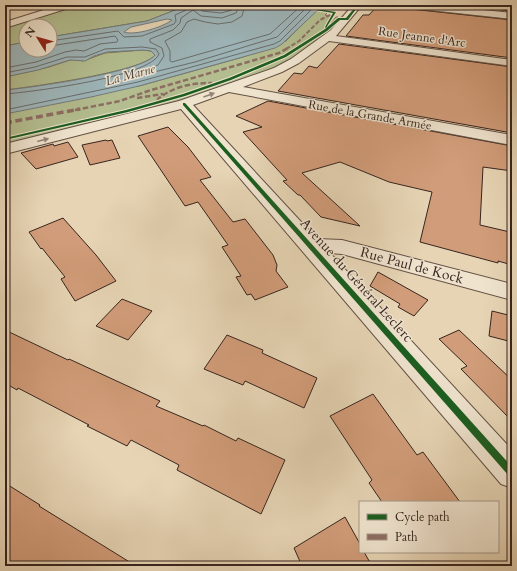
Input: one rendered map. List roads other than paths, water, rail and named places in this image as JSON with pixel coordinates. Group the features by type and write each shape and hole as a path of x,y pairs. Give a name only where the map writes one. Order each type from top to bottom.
{"street":[{"path":"5,24 69,5"},
{"path":"411,5 512,16"},
{"path":"5,149 184,104 288,65 339,29 356,7"},
{"path":"13,13 39,15"},
{"name":"Rue Jeanne d'Arc","path":"328,38 512,63"},
{"name":"Rue de la Grande Armée","path":"228,88 512,140"},
{"name":"Avenue du Général Leclerc","path":"184,104 512,473"},
{"name":"Rue Paul de Kock","path":"311,246 342,247 512,292"}],"water":[{"name":"La Marne","path":"188,5 203,5 200,6 223,9 230,6 229,5 323,5 282,44 275,48 139,86 5,114 5,90 60,83 109,73 146,61 155,55 151,51 143,50 107,52 94,56 85,61 70,60 38,70 5,77 5,46 18,44 18,58 58,58 58,36 147,21","holes":["167,19 172,20 168,23 142,32 124,32 131,27"]}]}
